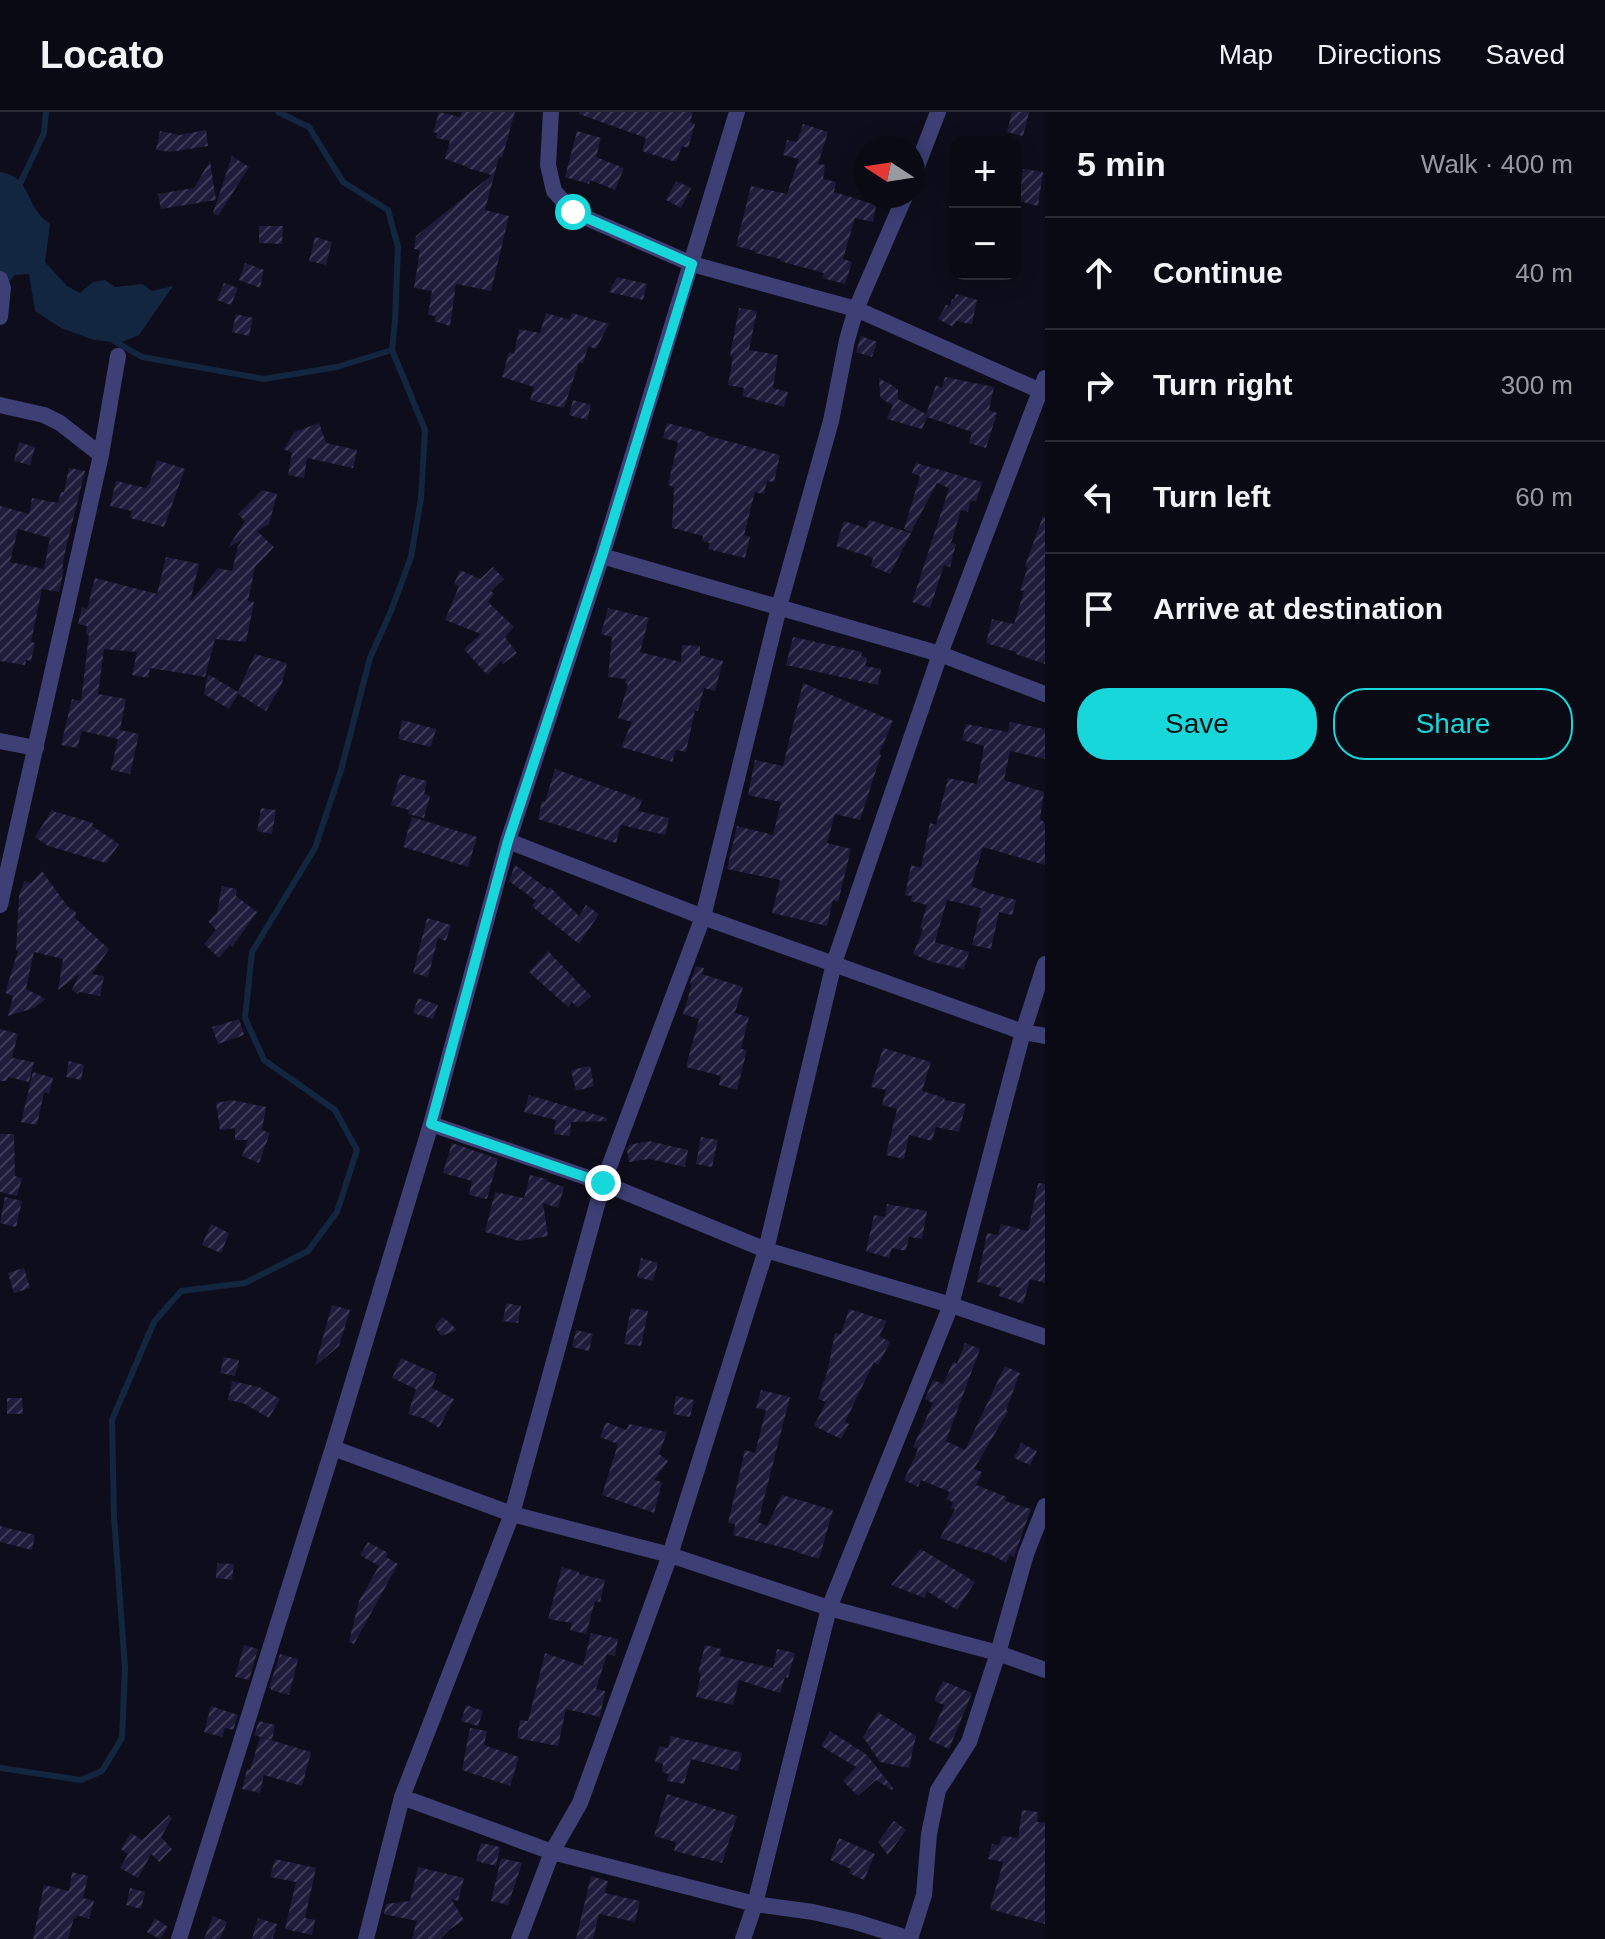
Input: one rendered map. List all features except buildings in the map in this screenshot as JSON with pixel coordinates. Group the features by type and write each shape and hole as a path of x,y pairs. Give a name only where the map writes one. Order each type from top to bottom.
{"street":[{"path":"519,1939 552,1852 580,1803 670,1555 766,1250 834,963 940,654 1043,388 856,309 692,264 573,212 554,191 548,165 551,112"},
{"path":"179,1939 431,1124 508,841 602,556 737,112"},
{"path":"925,146 938,112"},
{"path":"366,1939 402,1797 512,1514 603,1183 703,917 779,607 831,421 847,340 856,309 900,208"},
{"path":"0,279 3,288 0,317"},
{"path":"0,905 101,455 118,356"},
{"path":"0,405 44,415 60,423 101,455"},
{"path":"602,556 940,654 1045,694"},
{"path":"0,741 36,748"},
{"path":"508,841 703,917 1023,1032 1045,1036"},
{"path":"743,1939 755,1904 829,1608 951,1305 1023,1032 1045,964"},
{"path":"431,1124 603,1183 766,1250 951,1305 1045,1337"},
{"path":"333,1448 512,1514 670,1555 829,1608 998,1653 1045,1670"},
{"path":"402,1797 552,1852 755,1904 856,1922 910,1939 924,1895 929,1834 938,1790 969,1742 1026,1554 1045,1506"}],"water":[{"path":"0,172 9,174 21,183 35,208 50,224 45,262 67,286 80,293 93,282 105,280 115,287 142,284 152,291 173,286 139,335 120,343 94,340 61,328 35,311 29,274 15,275 0,292"}],"waterway":[{"path":"18,188 44,133 46,112"},
{"path":"0,1768 81,1780 102,1771 122,1738 125,1668 114,1517 112,1420 154,1322 181,1291 245,1283 308,1251 337,1212 357,1150 335,1110 264,1060 245,1018 252,952 315,848 341,770 370,658 411,557 421,498 425,430 392,350 398,247 388,210 343,182 309,127 278,112"},
{"path":"114,341 142,357 264,379 337,367 392,350"}],"route":[{"path":"573,212 692,264 602,556 508,841 431,1124 603,1183"}]}
